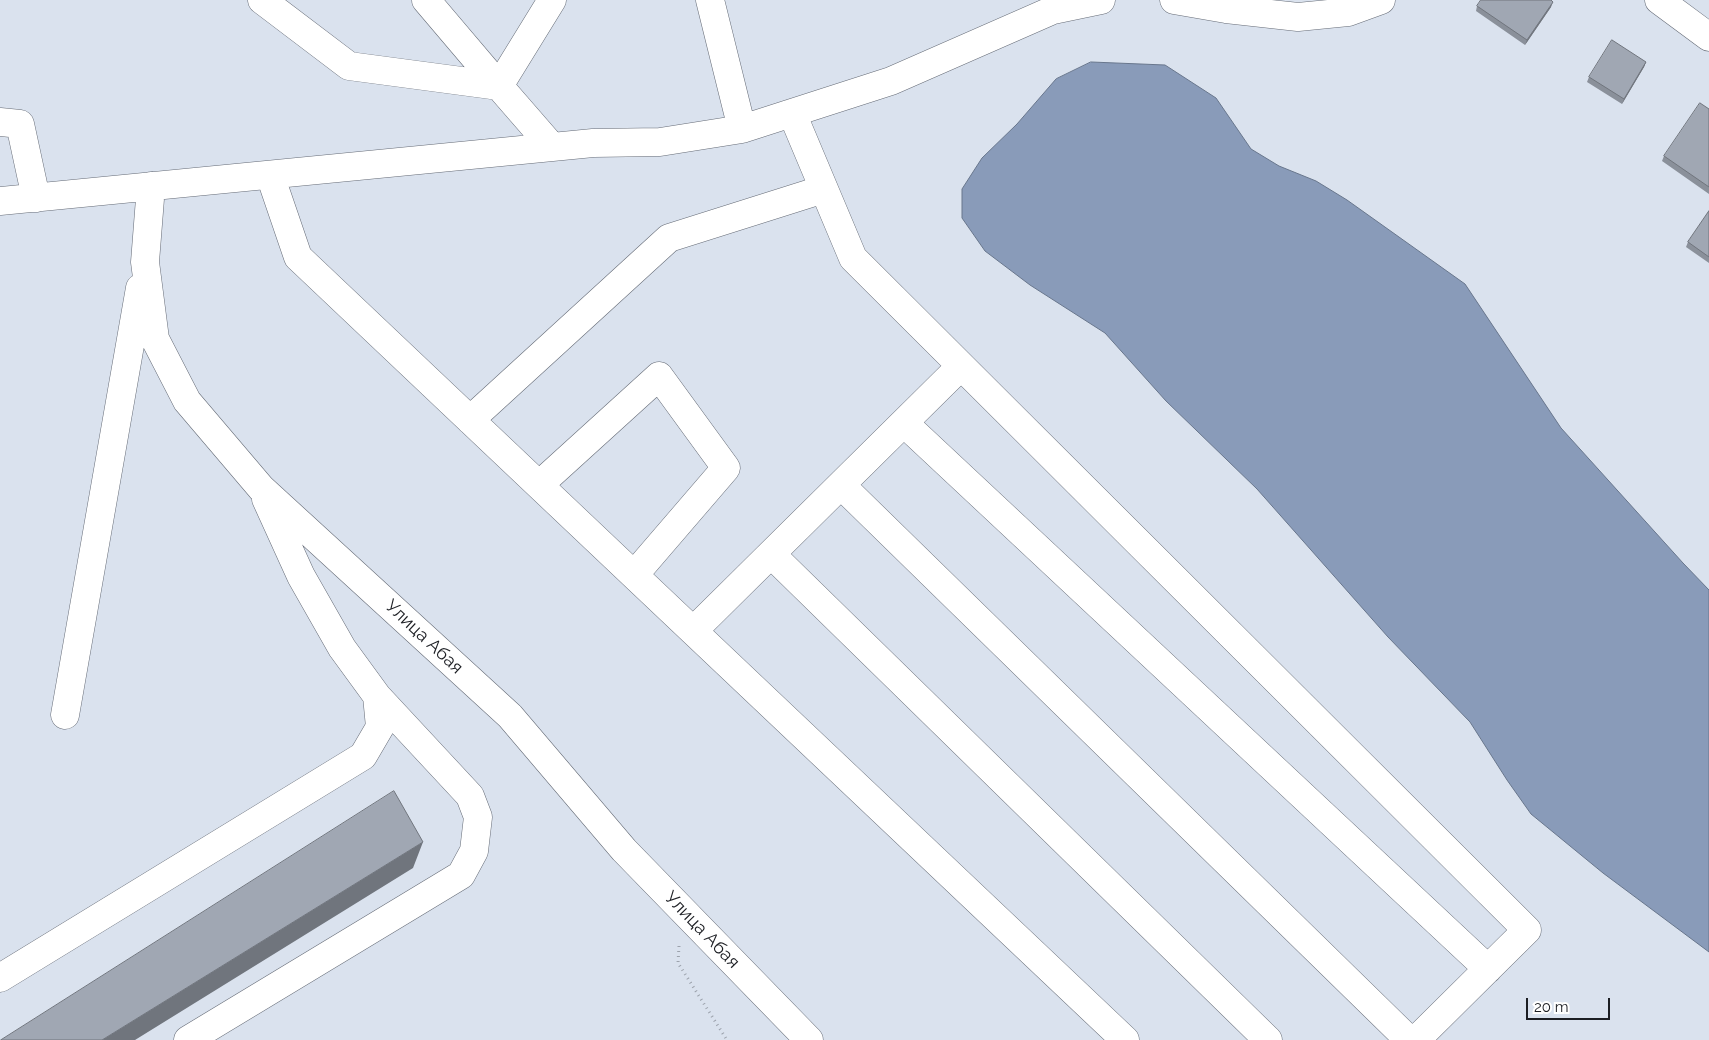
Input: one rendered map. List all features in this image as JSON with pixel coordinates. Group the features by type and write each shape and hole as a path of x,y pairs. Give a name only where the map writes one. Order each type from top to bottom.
{"street":[{"path":"262,0 349,66 499,86"},
{"path":"426,0 552,147"},
{"path":"499,86 552,0"},
{"path":"710,0 742,129"},
{"path":"0,201 592,143 660,142 742,129 891,80 1053,10 1100,0"},
{"path":"1174,0 1226,9 1298,17 1348,12 1381,0"},
{"path":"1659,0 1709,37"},
{"path":"792,113 853,258 1526,930 1416,1040"},
{"path":"0,122 20,124 36,198"},
{"path":"270,175 298,257 1124,1040"},
{"name":"Улица Абая","path":"151,186 145,262 155,339 187,401 261,488 510,716 624,850 809,1040"},
{"path":"470,420 668,238 824,189"},
{"path":"64,715 145,262"},
{"path":"693,631 962,366"},
{"path":"539,485 659,376 726,468 634,575"},
{"path":"904,423 1488,969"},
{"path":"841,485 1409,1040"},
{"path":"188,1040 461,875 474,851 478,817 470,796 377,696 342,648 301,576 261,488"},
{"path":"770,554 1268,1040"},
{"path":"0,978 363,756 380,727 377,696"}],"path":[{"path":"680,908 678,963 727,1040"}],"water":[{"path":"1091,62 1165,65 1216,98 1251,149 1279,166 1316,181 1347,200 1465,284 1561,428 1709,590 1709,952 1603,873 1531,814 1470,722 1388,637 1257,489 1166,401 1105,333 1030,285 985,251 962,218 962,189 982,158 1017,124 1056,79"}],"building":[{"path":"1481,0 1551,0 1553,2 1527,40 1477,6"},
{"path":"1612,40 1646,62 1624,99 1589,77"},
{"path":"1700,103 1709,109 1709,187 1664,156"},
{"path":"1709,211 1709,257 1688,242"},
{"path":"394,791 423,842 102,1040 1,1040"}]}
